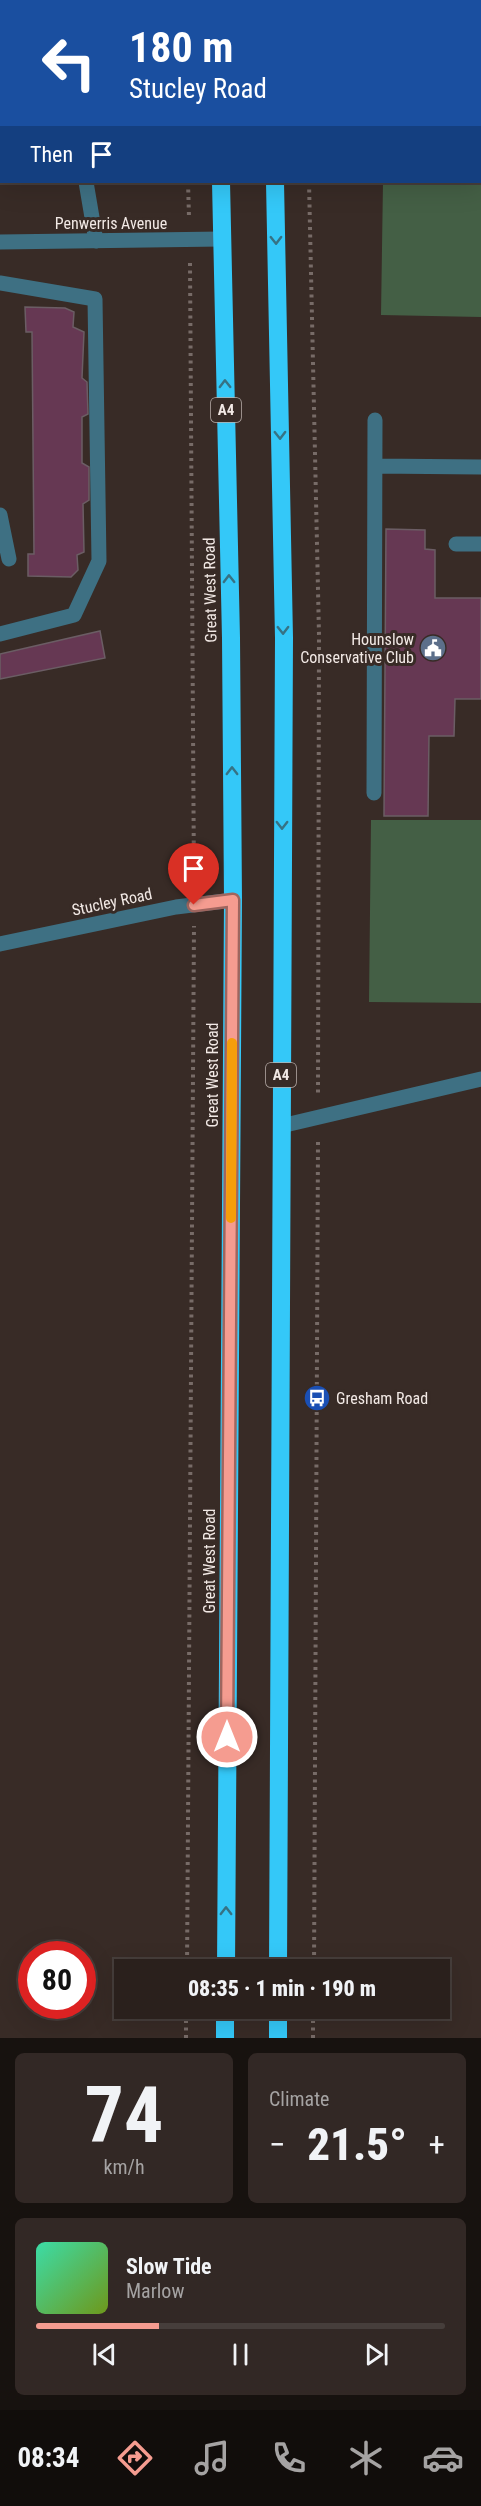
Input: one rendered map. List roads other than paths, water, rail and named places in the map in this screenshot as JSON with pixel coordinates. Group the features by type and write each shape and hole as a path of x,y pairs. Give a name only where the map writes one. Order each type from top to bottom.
{"highway":[{"name":"Great West Road","path":"221,183 233,900 225,1959"},
{"name":"A4","path":"274,183 284,638 278,1959"},
{"path":"225,2019 225,2038"},
{"path":"278,2019 278,2038"}],"street":[{"path":"86,183 96,241"},
{"name":"Penwerris Avenue","path":"0,242 222,239"},
{"path":"0,283 95,299 99,561 74,615 0,634"},
{"path":"374,793 375,420"},
{"path":"375,466 481,467"},
{"path":"0,515 9,559"},
{"path":"456,544 481,544"},
{"name":"Stucley Road","path":"0,944 194,905 233,900"},
{"path":"281,1126 481,1079"}],"place":[{"name":"Hounslow Conservative Club","path":"433,648"},
{"name":"Gresham Road","path":"317,1398"}]}
